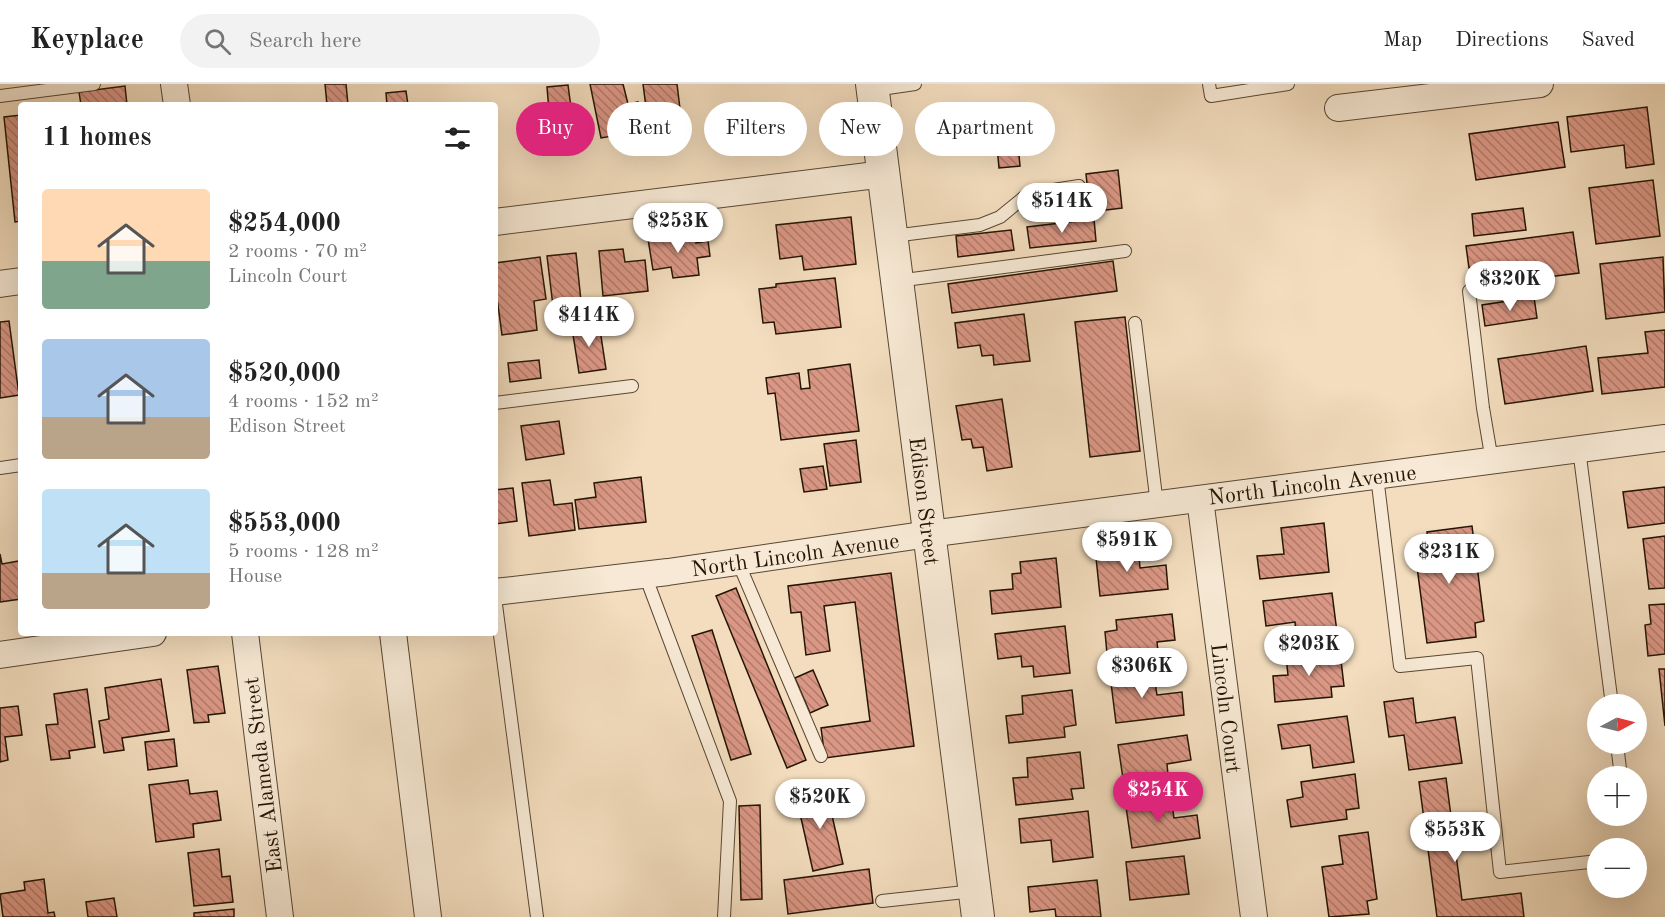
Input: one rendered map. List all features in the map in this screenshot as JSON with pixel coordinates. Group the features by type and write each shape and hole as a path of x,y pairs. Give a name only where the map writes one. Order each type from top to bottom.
{"street":[{"path":"174,84 177,102"},
{"path":"1338,108 1485,87 1540,84"},
{"name":"Edison Street","path":"873,87 977,904"},
{"path":"498,222 884,174"},
{"path":"0,284 18,281"},
{"name":"North Lincoln Avenue","path":"498,595 929,534 1665,438"},
{"name":"Lincoln Court","path":"1200,499 1254,917"},
{"path":"0,655 132,636"},
{"name":"East Alameda Street","path":"245,636 279,917"},
{"path":"393,636 428,917"}],"lane":[{"path":"0,96 94,84"},
{"path":"873,87 915,84"},
{"path":"1209,84 1211,96 1287,84"},
{"path":"891,236 980,225 1000,217 1028,194 1079,186"},
{"path":"897,281 1125,251"},
{"path":"1469,291 1483,408 1492,461"},
{"path":"1135,323 1157,505"},
{"path":"498,403 632,386"},
{"path":"1579,449 1611,694"},
{"path":"0,468 18,465"},
{"path":"1377,476 1400,666 1478,658 1500,873 1587,862"},
{"path":"738,562 822,756"},
{"path":"645,575 730,801 724,917"},
{"path":"498,618 537,917"},
{"path":"882,902 977,904"}],"building":[{"path":"325,84 346,84 348,102 327,102"},
{"path":"590,84 623,84 628,102 607,102 607,137 601,138"},
{"path":"643,84 677,84 679,102 645,102"},
{"path":"568,85 570,102 548,102 547,87"},
{"path":"125,86 127,102 81,102 79,92"},
{"path":"406,91 408,102 387,102 386,93"},
{"path":"1647,107 1654,164 1626,168 1624,145 1571,152 1567,117"},
{"path":"18,115 18,222 15,222 4,117"},
{"path":"1558,122 1565,167 1476,180 1469,134"},
{"path":"998,156 1019,156 1020,166 999,168"},
{"path":"1118,170 1122,208 1090,212 1086,174"},
{"path":"1653,180 1660,236 1596,244 1589,188"},
{"path":"1523,208 1526,230 1474,236 1472,214"},
{"path":"851,217 856,264 804,270 802,256 780,259 776,225"},
{"path":"1094,219 1096,241 1030,248 1027,227"},
{"path":"1011,230 1014,250 958,257 956,236"},
{"path":"695,232 696,243 708,241 710,256 697,258 699,275 673,278 671,267 653,270 648,239"},
{"path":"1573,232 1579,273 1500,283 1497,264 1469,268 1466,246"},
{"path":"623,249 625,262 645,260 648,291 603,296 599,251"},
{"path":"576,253 583,320 555,323 547,256"},
{"path":"540,257 546,299 534,301 537,330 502,335 498,305 498,263"},
{"path":"1663,257 1665,312 1606,319 1600,264"},
{"path":"1113,261 1117,291 952,313 948,284"},
{"path":"835,278 841,327 776,334 774,322 763,323 759,289 776,287 776,284"},
{"path":"1534,297 1537,318 1485,326 1482,305"},
{"path":"1024,314 1030,361 994,365 993,355 982,356 980,345 958,348 955,323"},
{"path":"1125,317 1140,451 1090,457 1075,322"},
{"path":"9,321 18,395 0,398 0,322"},
{"path":"599,323 606,369 579,373 572,328"},
{"path":"1665,330 1665,387 1602,394 1598,358 1648,353 1645,332"},
{"path":"1586,346 1593,391 1505,404 1498,359"},
{"path":"539,360 541,378 510,382 508,363"},
{"path":"850,364 859,431 781,440 775,393 768,394 766,378 799,373 801,389 810,388 808,370"},
{"path":"1002,399 1012,467 987,471 983,447 973,448 971,439 962,440 956,406"},
{"path":"559,421 564,454 526,460 521,426"},
{"path":"856,440 861,482 830,486 824,444"},
{"path":"823,466 827,489 804,492 800,469"},
{"path":"641,477 646,522 579,529 575,500 596,497 594,483"},
{"path":"550,480 554,505 572,503 575,530 529,536 522,483"},
{"path":"1665,487 1665,523 1628,528 1623,492"},
{"path":"513,488 517,521 498,524 498,490"},
{"path":"1324,523 1329,572 1260,579 1257,556 1284,554 1281,528"},
{"path":"1472,526 1484,621 1475,623 1476,637 1427,643 1414,544 1428,542 1427,532"},
{"path":"1665,536 1665,588 1649,589 1643,539"},
{"path":"1129,545 1130,558 1139,557 1140,568 1166,565 1168,589 1100,596 1095,548"},
{"path":"0,554 2,564 18,561 18,599 0,602"},
{"path":"1056,558 1061,607 992,614 990,591 1013,589 1012,574 1021,573 1020,562"},
{"path":"891,573 914,746 825,758 821,728 870,721 855,602 824,606 830,651 806,655 801,612 791,613 788,586"},
{"path":"736,588 806,760 787,768 716,596"},
{"path":"1332,593 1338,640 1297,644 1295,622 1266,626 1263,601"},
{"path":"1665,604 1665,654 1648,656 1645,625 1651,624 1649,605"},
{"path":"1172,614 1175,640 1157,642 1159,659 1108,664 1105,632 1117,630 1116,620"},
{"path":"1065,626 1070,673 1034,677 1033,666 1022,667 1021,656 998,659 995,634"},
{"path":"712,630 751,754 731,760 692,636"},
{"path":"1340,652 1344,686 1331,687 1332,697 1275,702 1273,676 1288,675 1286,657"},
{"path":"218,666 225,713 208,715 209,722 194,723 187,670"},
{"path":"1659,669 1665,669 1665,726"},
{"path":"813,670 828,705 810,713 795,678"},
{"path":"1145,672 1146,685 1155,683 1157,695 1182,692 1184,715 1116,723 1110,675"},
{"path":"161,679 169,731 122,738 124,750 104,753 99,721 109,719 105,688"},
{"path":"87,689 95,747 69,751 70,758 51,760 46,725 58,724 54,694"},
{"path":"1072,690 1076,725 1064,727 1065,737 1009,743 1006,716 1023,714 1022,696"},
{"path":"1413,698 1416,723 1455,717 1462,763 1409,770 1404,735 1389,737 1384,702"},
{"path":"18,706 22,735 5,737 8,760 0,762 0,708"},
{"path":"1347,716 1354,762 1313,768 1310,745 1282,749 1278,725"},
{"path":"1187,735 1191,760 1167,764 1168,775 1158,777 1159,787 1125,792 1118,745"},
{"path":"174,739 177,766 148,770 145,742"},
{"path":"1080,752 1084,788 1071,789 1073,799 1016,805 1013,778 1028,777 1027,758"},
{"path":"1355,774 1359,808 1346,810 1347,819 1291,827 1287,800 1303,797 1301,782"},
{"path":"1446,778 1462,900 1521,893 1524,917 1437,917 1419,782"},
{"path":"188,780 190,794 217,791 221,820 193,824 194,837 156,842 149,785"},
{"path":"826,789 843,864 813,871 796,796"},
{"path":"1160,795 1162,805 1172,804 1174,818 1197,815 1200,838 1132,848 1125,800"},
{"path":"760,805 762,899 741,900 739,806"},
{"path":"1088,811 1093,857 1053,862 1051,840 1021,843 1019,819"},
{"path":"1368,832 1377,899 1367,901 1369,914 1329,917 1322,867 1343,864 1339,836"},
{"path":"219,849 222,877 230,876 233,902 194,906 188,853"},
{"path":"1184,856 1189,894 1130,900 1126,862"},
{"path":"869,869 873,903 788,914 784,880"},
{"path":"44,879 48,913 54,912 55,917 3,917 0,894 25,890 24,882"},
{"path":"1097,880 1101,917 1056,917 1055,909 1030,912 1028,887"},
{"path":"114,898 117,917 88,917 86,902"},
{"path":"234,909 234,917 194,917 194,913"}]}
